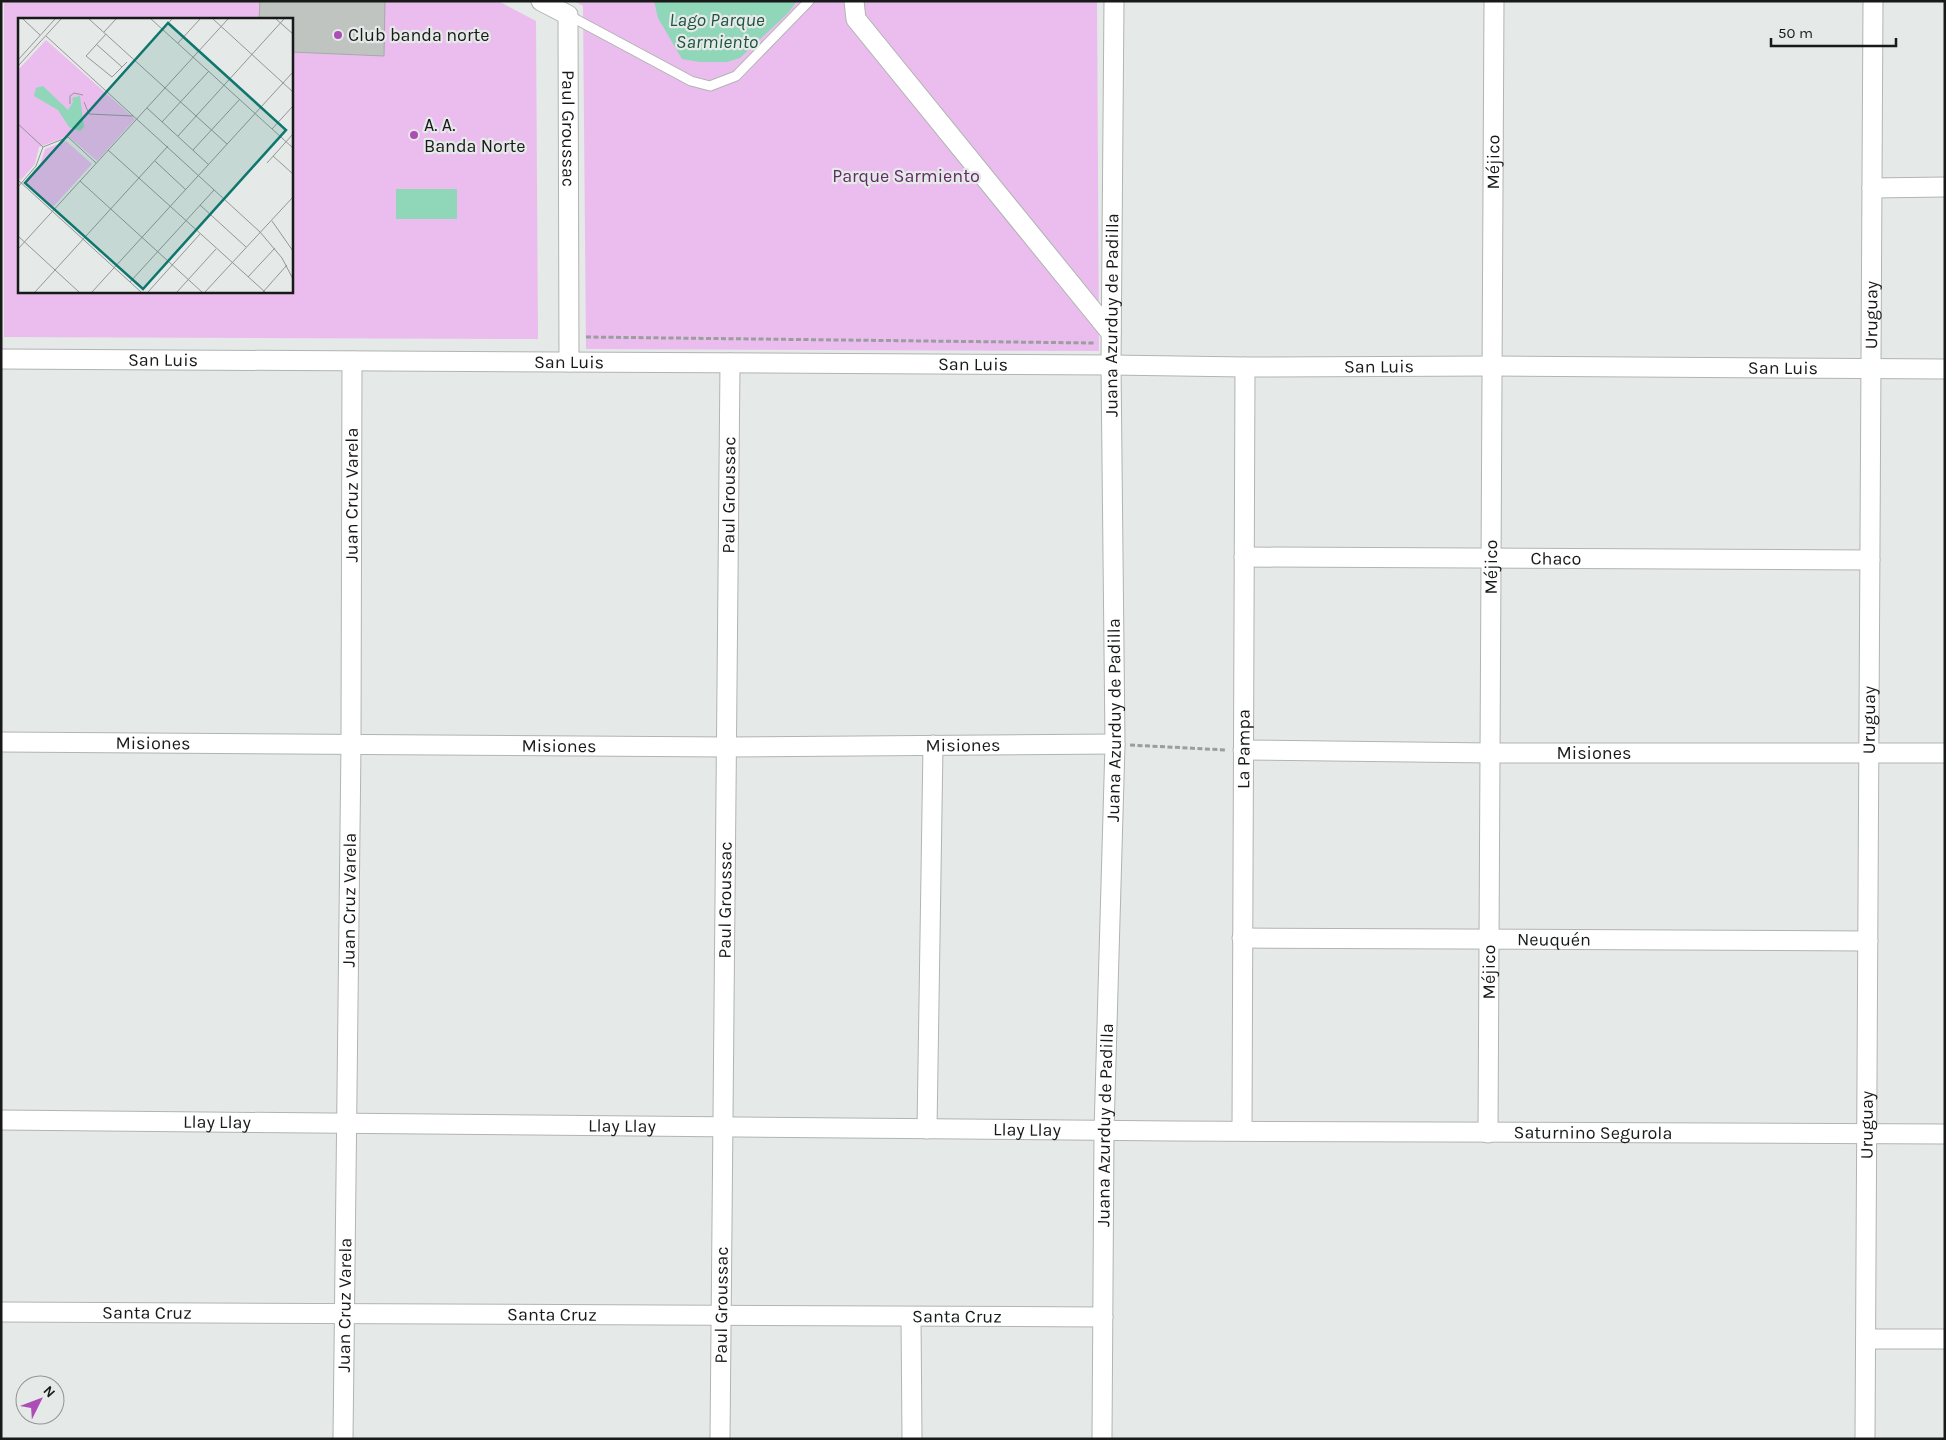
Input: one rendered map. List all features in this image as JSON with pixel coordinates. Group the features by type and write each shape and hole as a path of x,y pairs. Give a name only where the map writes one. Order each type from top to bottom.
{"street":[{"path":"541,1 568,15"},
{"path":"854,1 856,18 1111,333"},
{"name":"Juana Azurduy de Padilla","path":"1102,1439 1104,1131 1114,744 1111,333 1114,1"},
{"name":"Méjico","path":"1488,1132 1494,1"},
{"name":"Uruguay","path":"1865,1439 1873,1"},
{"name":"Paul Groussac","path":"568,15 569,362"},
{"path":"1872,188 1945,187"},
{"name":"San Luis","path":"1,359 730,362 1245,367 1492,366 1945,369"},
{"name":"Juan Cruz Varela","path":"343,1439 351,744 352,361"},
{"name":"Paul Groussac","path":"720,1439 730,362"},
{"name":"La Pampa","path":"1242,1131 1245,367"},
{"name":"Chaco","path":"1244,558 1870,560"},
{"name":"Misiones","path":"1,742 726,747 1114,744"},
{"path":"927,1129 933,745"},
{"name":"Misiones","path":"1243,750 1490,753 1945,753"},
{"name":"Neuquén","path":"1242,938 1868,941"},
{"name":"Llay Llay","path":"1,1120 1242,1131"},
{"name":"Saturnino Segurola","path":"1242,1131 1945,1134"},
{"name":"Santa Cruz","path":"1,1312 1102,1317"},
{"path":"911,1317 912,1439"},
{"path":"1866,1339 1945,1339"}],"lane":[{"path":"568,15 690,81 710,86 736,76 810,1"}],"path":[{"path":"585,327 585,337 1099,343 1099,317"},
{"path":"1114,744 1243,750"}],"green space":[{"name":"A. A. Banda Norte","path":"4,1 498,1 536,21 538,339 4,337"},
{"name":"Parque Sarmiento","path":"574,1 1097,1 1099,351 586,349 583,6"}],"water":[{"name":"Lago Parque Sarmiento","path":"654,1 797,1 788,13 740,58 727,62 700,62 682,59 658,18"},
{"path":"396,189 457,189 457,219 396,219"}],"building":[{"name":"Club banda norte","path":"260,1 385,1 384,56 292,52 292,18 259,18"}],"place":[{"name":"Club banda norte","path":"338,35"},
{"name":"A. A. Banda Norte","path":"414,135"}]}
